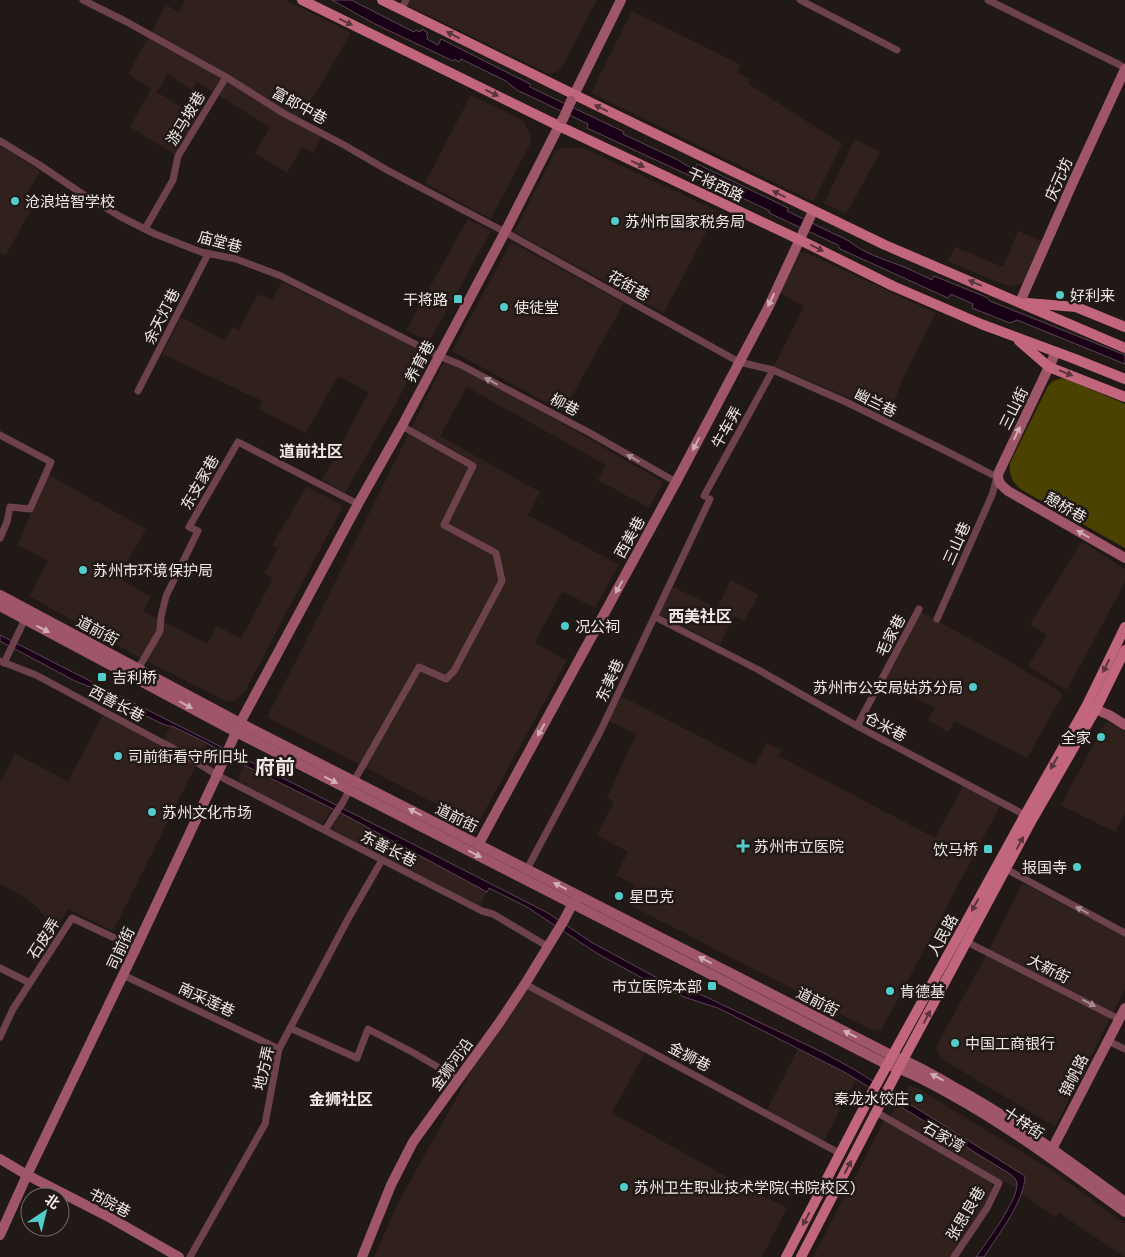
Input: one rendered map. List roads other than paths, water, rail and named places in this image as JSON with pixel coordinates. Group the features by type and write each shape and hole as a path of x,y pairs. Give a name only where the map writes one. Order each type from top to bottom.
{"main road":[{"name":"干将西路","path":"302,0 802,236 918,297 1012,336 1125,379"},
{"name":"干将西路","path":"382,0 404,5 573,98 812,215 1125,348"},
{"name":"养育巷","path":"238,727 505,232 621,0"},
{"name":"庆元坊","path":"1020,302 1125,69"},
{"name":"西美巷","path":"478,844 676,482 768,308 812,215"},
{"path":"1020,302 1076,307 1125,327"},
{"path":"1068,324 1076,307"},
{"path":"1012,336 1049,367 1125,397"},
{"name":"三山街","path":"997,477 1056,352"},
{"name":"憩桥巷","path":"997,477 999,483 1008,491 1125,558"},
{"name":"道前街","path":"0,595 138,669 238,727"},
{"name":"道前街","path":"0,606 890,1061 901,1064"},
{"name":"人民路","path":"801,1257 901,1064 1091,707 1125,627"},
{"name":"人民路","path":"786,1257 869,1098 1025,815 1125,650"},
{"path":"1091,707 1125,725"},
{"name":"司前街","path":"0,1235 238,727"},
{"name":"道前街","path":"352,785 527,869 575,900"},
{"name":"金狮河沿","path":"362,1257 391,1185 417,1134 499,1023 561,926 575,900"},
{"name":"锦帆路","path":"1050,1152 1125,1008"},
{"name":"十梓街","path":"901,1064 1027,1141 1050,1152 1125,1202"},
{"name":"十梓街","path":"1050,1152 1125,1212"},
{"name":"书院巷","path":"0,1159 179,1257"}],"street":[{"name":"富郎中巷","path":"83,0 226,77 283,113 505,232"},
{"path":"800,0 897,50"},
{"path":"988,0 1125,69"},
{"name":"游马坡巷","path":"145,229 173,180 178,156 226,77"},
{"name":"庙堂巷","path":"0,141 120,217 208,254 236,259 281,276 439,356"},
{"name":"花街巷","path":"505,232 739,362"},
{"name":"余天灯巷","path":"138,391 208,254"},
{"name":"柳巷","path":"439,356 459,364 590,433 676,482"},
{"name":"幽兰巷","path":"739,362 773,370 846,402 942,448 997,477"},
{"name":"牛车弄","path":"707,498 773,370"},
{"path":"325,830 343,802 419,667 446,680 454,671 502,581 496,553 444,526 473,466 402,426"},
{"path":"0,435 51,462 30,509 10,507 7,522 0,538"},
{"name":"东支家巷","path":"138,669 160,631 166,596 198,531 190,527 238,442 358,504"},
{"name":"三山巷","path":"937,618 992,495 997,477"},
{"name":"东美巷","path":"527,869 600,732 655,617 707,498"},
{"name":"毛家巷","path":"857,726 919,610"},
{"name":"仓米巷","path":"655,617 757,669 857,726 1025,815"},
{"path":"2,662 25,619"},
{"name":"西善长巷","path":"2,662 36,675 180,752 217,775"},
{"name":"东善长巷","path":"217,775 482,911 493,914 547,946"},
{"name":"地方弄","path":"190,1257 265,1124 279,1049 348,919 382,860"},
{"path":"1006,869 1125,933"},
{"name":"石皮弄","path":"30,983 72,918 136,948"},
{"name":"大新街","path":"967,942 1119,1019"},
{"path":"0,968 30,983 13,1009 0,1037"},
{"name":"南采莲巷","path":"123,975 279,1049"},
{"name":"金狮巷","path":"525,984 840,1154"},
{"path":"290,1028 357,1058 368,1029 458,1079"},
{"path":"1108,1041 1125,1049"},
{"name":"石家湾","path":"877,1110 999,1184"},
{"name":"张思良巷","path":"954,1257 987,1208 999,1184"}],"place":[{"name":"沧浪培智学校","path":"15,201"},
{"name":"苏州市国家税务局","path":"615,221"},
{"name":"好利来","path":"1060,295"},
{"name":"干将路","path":"458,299"},
{"name":"使徒堂","path":"504,307"},
{"name":"苏州市环境保护局","path":"83,570"},
{"name":"况公祠","path":"565,626"},
{"name":"吉利桥","path":"102,677"},
{"name":"苏州市公安局姑苏分局","path":"973,687"},
{"name":"全家","path":"1101,737"},
{"name":"司前街看守所旧址","path":"118,756"},
{"name":"苏州文化市场","path":"152,812"},
{"name":"苏州市立医院","path":"743,846"},
{"name":"饮马桥","path":"988,849"},
{"name":"报国寺","path":"1077,867"},
{"name":"星巴克","path":"619,896"},
{"name":"市立医院本部","path":"712,986"},
{"name":"肯德基","path":"890,991"},
{"name":"中国工商银行","path":"955,1043"},
{"name":"秦龙水饺庄","path":"919,1098"},
{"name":"苏州卫生职业技术学院(书院校区)","path":"624,1187"}],"district":[{"name":"道前社区","path":"311,450"},
{"name":"西美社区","path":"700,615"},
{"name":"府前","path":"275,766"},
{"name":"金狮社区","path":"341,1098"}]}
